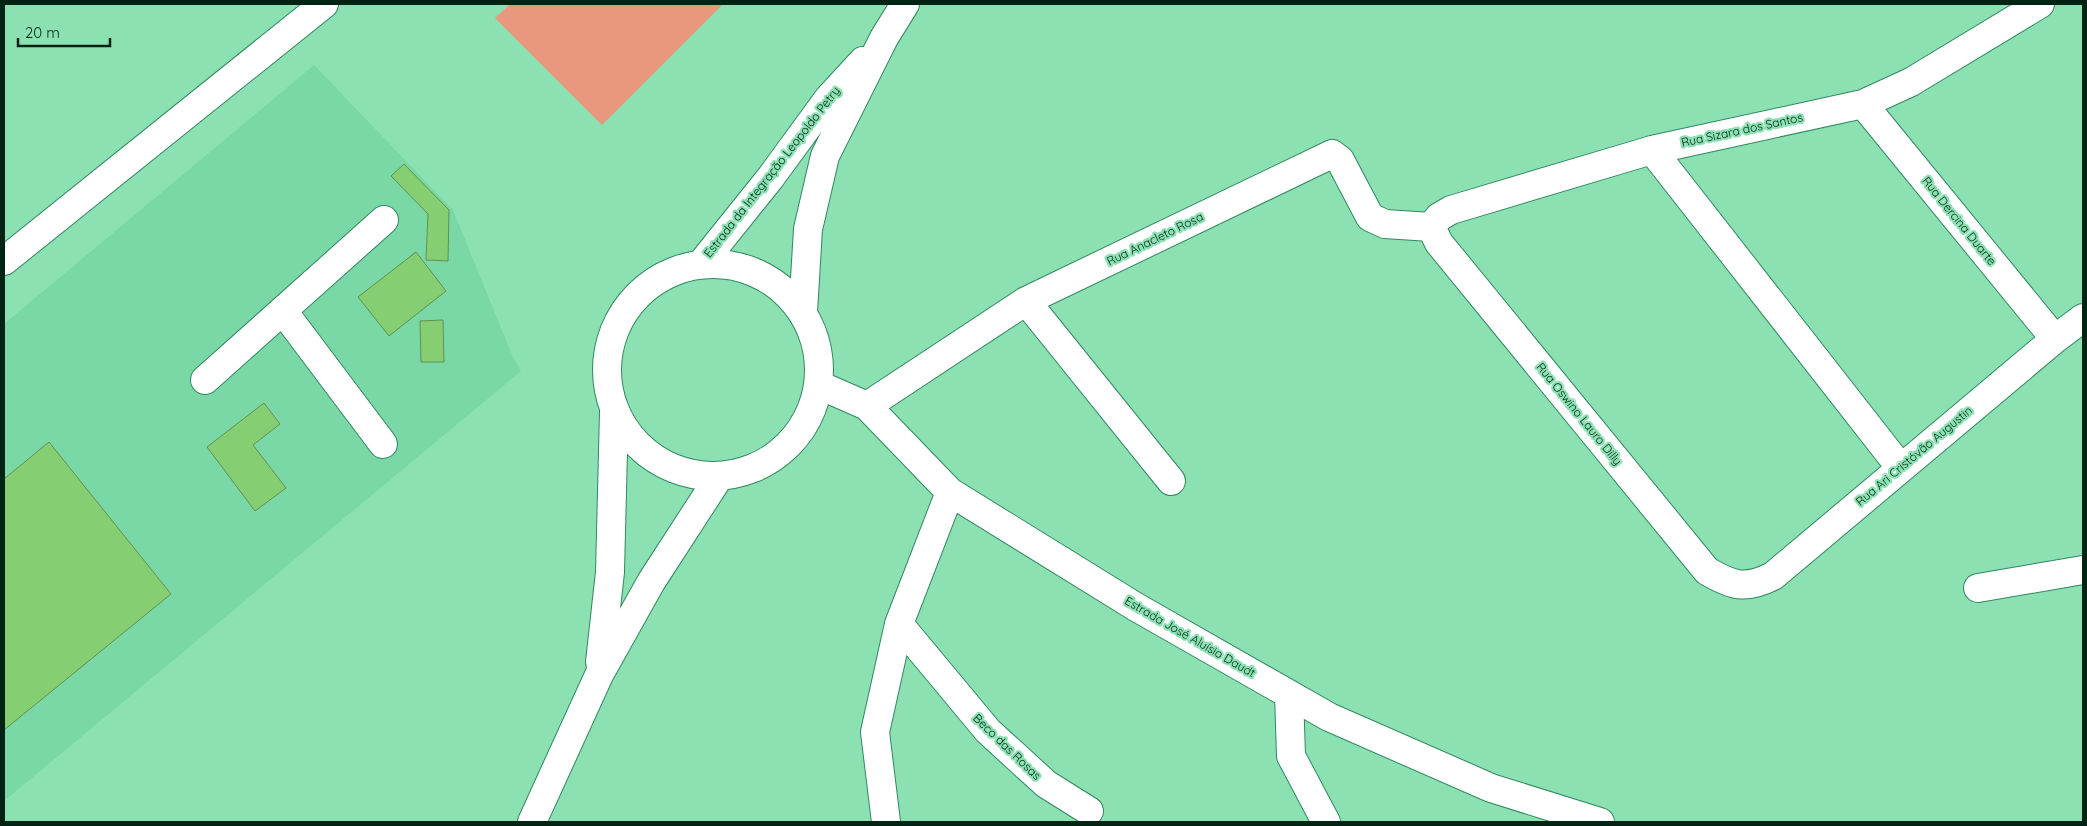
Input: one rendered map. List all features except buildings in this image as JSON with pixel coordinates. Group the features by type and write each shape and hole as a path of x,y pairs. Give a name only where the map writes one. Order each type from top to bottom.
{"street":[{"path":"4,261 324,4"},
{"name":"Estrada da Integração Leopoldo Petry","path":"803,312 808,229 825,156 884,38 905,4"},
{"name":"Rua Sizara dos Santos","path":"1431,227 1439,217 1451,210 1652,150 1863,104 1911,82 2040,4"},
{"name":"Estrada da Integração Leopoldo Petry","path":"702,262 771,177 828,99 884,38"},
{"name":"Rua Dercina Duarte","path":"1863,104 2055,339"},
{"path":"1652,150 1900,467"},
{"name":"Rua Anacleto Rosa","path":"866,406 1026,301 1332,154 1340,160 1370,217 1385,224 1431,227"},
{"path":"205,380 384,220"},
{"name":"Rua Oswino Lauro Dilly","path":"1431,227 1439,243 1707,571 1724,581 1741,586"},
{"name":"Estrada da Integração Leopoldo Petry","path":"599,675 610,572 614,412 606,367 616,323 637,293 667,272 702,262 741,266 776,283 803,312 818,347 819,385 808,420 786,449 755,469 719,477 676,471 639,448 614,412"},
{"path":"1026,301 1171,481"},
{"path":"283,311 383,444"},
{"name":"Rua Ari Cristóvão Augustin","path":"1741,586 1758,584 1773,576 1900,467 2083,318"},
{"name":"Estrada José Aluísio Daudt","path":"819,385 866,406 950,492 1136,607 1329,717 1491,788 1600,822"},
{"name":"Estrada da Integração Leopoldo Petry","path":"532,822 599,675 651,582 719,477"},
{"path":"886,822 875,732 899,624 950,492"},
{"path":"1978,588 2083,570"},
{"name":"Beco das Rosas","path":"899,624 988,731 1046,784 1089,811"},
{"path":"1289,694 1291,756 1326,822"}],"shaded area":[{"path":"510,4 723,4 602,125 495,18"},
{"path":"314,65 453,210 512,355 521,371 4,801 4,324"}]}
